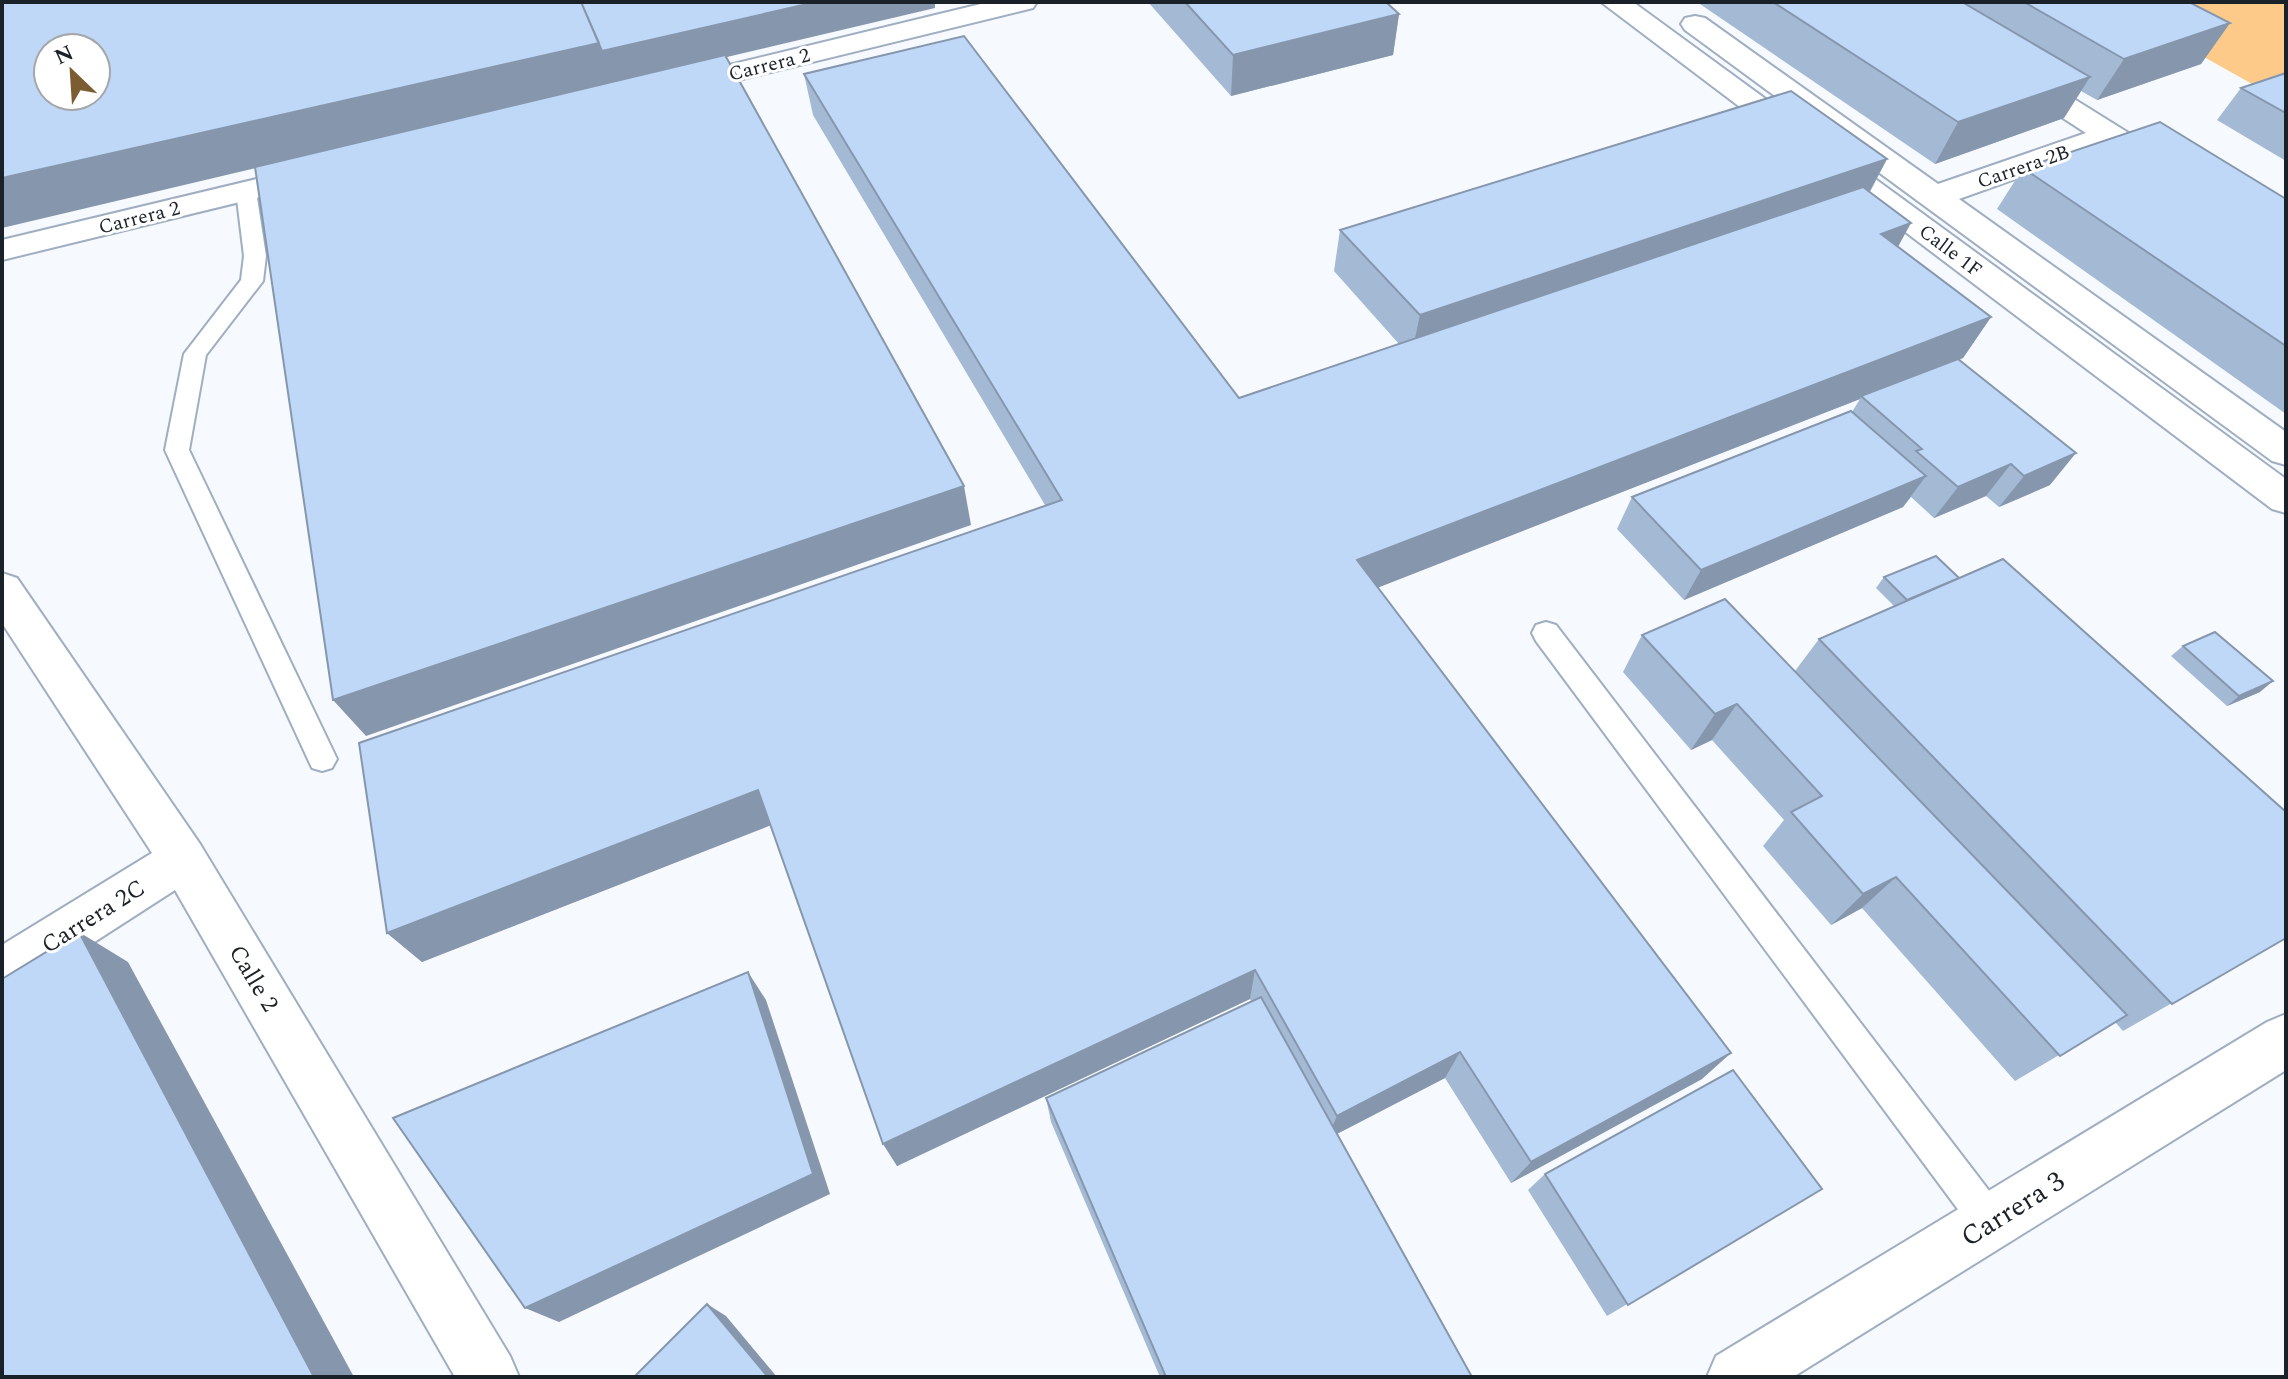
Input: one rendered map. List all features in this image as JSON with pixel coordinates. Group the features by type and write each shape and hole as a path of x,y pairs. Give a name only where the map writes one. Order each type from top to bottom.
{"street":[{"name":"Carrera 2","path":"643,95 1023,2"},
{"name":"Calle 1F","path":"1615,2 2286,499"},
{"name":"Calle 1F","path":"1664,2 2286,451"},
{"path":"1994,60 2191,186"},
{"name":"Carrera 2B","path":"1936,196 2110,135"},
{"name":"Carrera 2","path":"2,250 337,169"},
{"path":"1959,256 1998,241"},
{"name":"Calle 2","path":"2,589 183,859 489,1377"},
{"name":"Carrera 2C","path":"2,973 183,859"},
{"name":"Carrera 3","path":"1737,1377 2286,1040"}],"lane":[{"path":"246,191 255,256 252,281 195,354 177,450 322,759"},
{"path":"1546,633 1990,1222"}],"shaded area":[{"path":"2106,2 2286,2 2286,103"}],"building":[{"path":"581,2 599,43 2,178 2,3"},
{"path":"581,2 816,2 602,51"},
{"path":"1185,2 1386,2 1399,14 1233,55"},
{"path":"1773,2 1962,2 2090,77 1958,122"},
{"path":"2024,2 2189,2 2230,23 2124,59"},
{"path":"964,36 1239,398 1863,187 1911,223 1881,234 1991,317 1357,560 1731,1053 1531,1162 1460,1052 1337,1116 1255,970 883,1144 758,790 387,933 359,743 1062,500 804,74"},
{"path":"725,55 964,486 333,700 255,167"},
{"path":"2286,73 2286,113 2241,88"},
{"path":"1791,91 1887,159 1420,315 1340,230"},
{"path":"2160,122 2286,199 2286,346 2023,168"},
{"path":"1958,359 2076,453 2024,476 2011,464 1958,487 1916,451 1922,449 1861,396"},
{"path":"1851,411 1926,476 1701,570 1632,497"},
{"path":"1936,556 1959,578 1907,600 1884,577"},
{"path":"2003,559 2286,812 2286,938 2172,1004 1819,639"},
{"path":"1725,599 2127,1015 2060,1056 1896,877 1863,894 1791,812 1822,796 1737,704 1715,714 1642,635"},
{"path":"2215,632 2273,681 2239,696 2183,646"},
{"path":"79,932 314,1377 2,1377 2,979"},
{"path":"748,972 813,1174 525,1308 393,1118"},
{"path":"1261,997 1472,1377 1166,1377 1046,1098"},
{"path":"1733,1070 1822,1189 1628,1305 1545,1174"},
{"path":"707,1304 768,1377 634,1377"}]}
